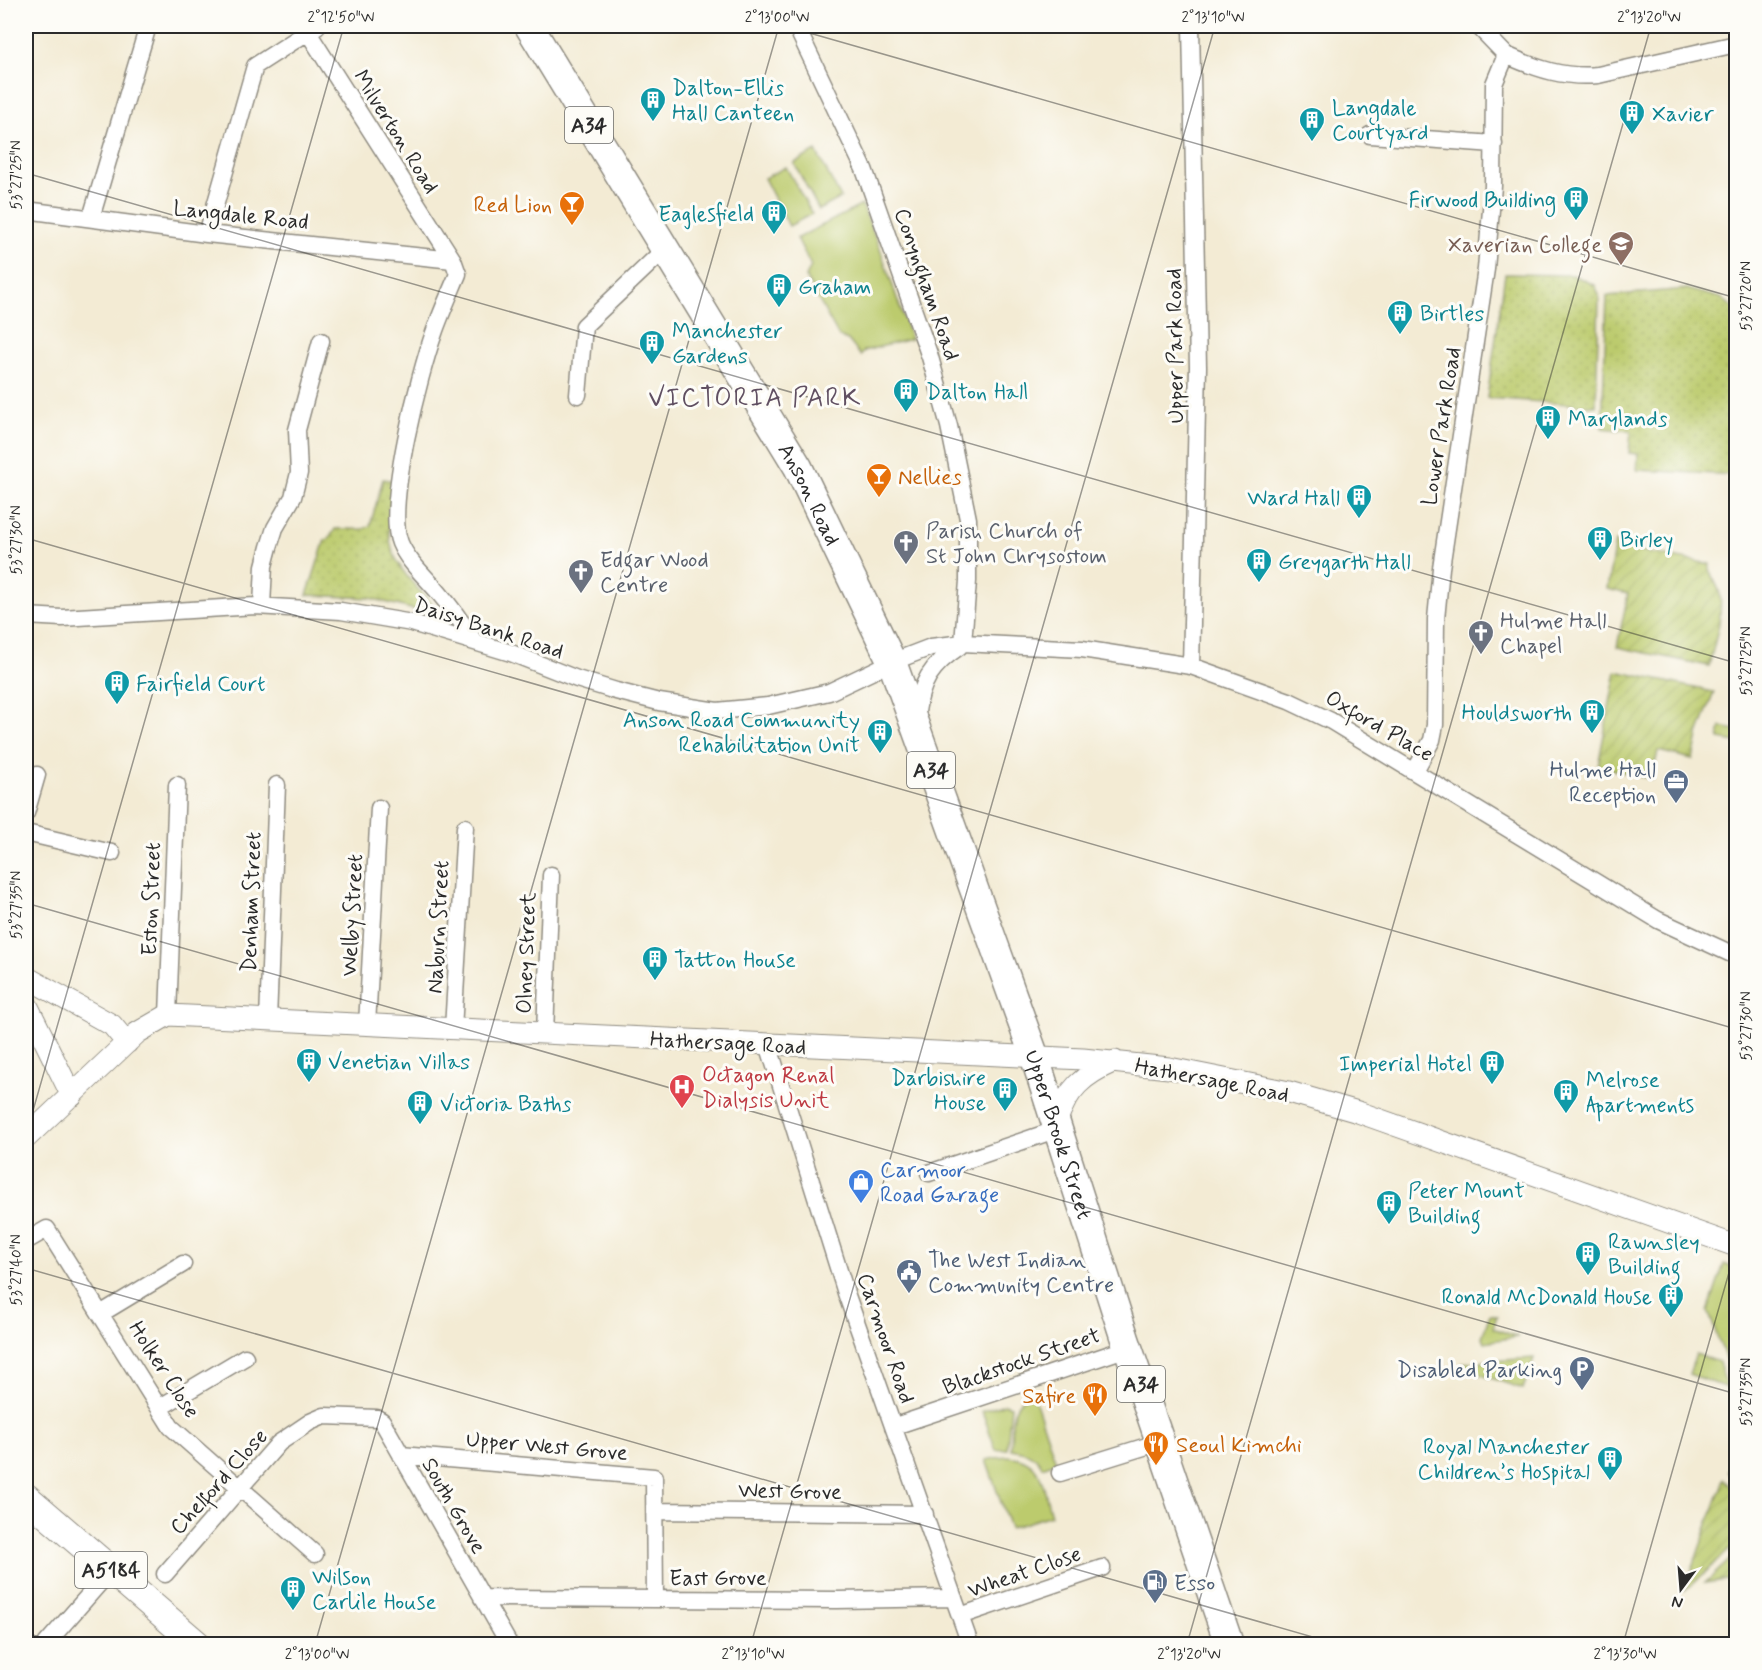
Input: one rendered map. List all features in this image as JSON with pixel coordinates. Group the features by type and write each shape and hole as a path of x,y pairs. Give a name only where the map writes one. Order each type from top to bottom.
{"highway":[{"name":"Anson Road","path":"528,26 798,467 891,662 951,831"},
{"name":"Upper Brook Street","path":"951,831 1035,1058 1128,1348 1228,1644"}],"main road":[{"name":"A5184","path":"26,1497 197,1644"}],"street":[{"path":"92,218 148,26"},
{"name":"Conyngham Road","path":"796,26 864,169 937,380 952,436 968,519 968,581 963,643"},
{"name":"Upper Park Road","path":"1191,26 1198,367 1191,666"},
{"path":"1478,26 1506,55 1537,69 1576,77 1598,75 1737,44"},
{"path":"207,234 255,66 310,28"},
{"name":"Milverton Road","path":"310,28 453,260"},
{"name":"Lower Park Road","path":"1415,771 1432,740 1435,725 1436,619 1441,568 1486,269 1494,144 1494,84 1506,55"},
{"path":"1370,135 1494,144"},
{"name":"Langdale Road","path":"26,210 207,234 453,260"},
{"path":"578,395 584,326 665,249"},
{"path":"453,260 458,274 434,333 423,368 407,438 396,506 399,542 424,577 456,613 474,641"},
{"path":"262,606 264,566 269,547 275,528 293,497 299,473 297,430 321,341"},
{"name":"Daisy Bank Road","path":"26,616 62,618 262,606 352,613 412,623 474,641 616,691 659,702 717,711 768,706 828,692 891,662"},
{"path":"915,725 919,698 930,672 940,659 963,643"},
{"name":"Oxford Place","path":"891,662 931,647 963,643 1082,649 1191,666 1289,701 1331,721 1531,845 1658,920 1737,956"},
{"path":"26,813 37,775"},
{"name":"Eston Street","path":"168,1015 177,785"},
{"name":"Denham Street","path":"268,1020 277,785"},
{"name":"Welby Street","path":"368,1025 379,808"},
{"name":"Naburn Street","path":"453,1029 465,827"},
{"path":"26,833 112,854"},
{"name":"Olney Street","path":"545,1034 551,875"},
{"path":"26,977 112,1025 127,1043"},
{"path":"26,1003 72,1096"},
{"path":"26,1138 127,1043 148,1025 168,1015"},
{"name":"Hathersage Road","path":"168,1015 1116,1061 1236,1080 1289,1092 1358,1112 1737,1246"},
{"name":"Carmoor Road","path":"768,1044 846,1293 970,1644"},
{"path":"929,1173 1057,1126 1063,1102 1070,1092 1095,1070 1116,1061"},
{"name":"Holker Close","path":"26,1241 47,1228 171,1427 315,1554"},
{"path":"102,1313 183,1264"},
{"name":"Blackstock Street","path":"894,1426 1128,1348"},
{"path":"159,1408 245,1357"},
{"name":"Chelford Close","path":"165,1574 279,1443 310,1422 324,1416 344,1417"},
{"name":"South Grove","path":"344,1417 377,1418 382,1421 508,1644"},
{"path":"1060,1473 1160,1442"},
{"name":"Upper West Grove","path":"401,1455 654,1476 655,1511"},
{"path":"655,1511 656,1599"},
{"name":"West Grove","path":"655,1511 925,1514"},
{"name":"Wheat Close","path":"960,1616 1102,1568"},
{"path":"52,1642 111,1570"},
{"name":"East Grove","path":"482,1598 954,1598"}],"green space":[{"path":"816,151 841,198 819,210 794,163"},
{"path":"786,167 812,214 789,226 764,178"},
{"path":"862,205 879,246 911,339 864,351 861,356 848,340 839,337 806,277 811,266 797,238"},
{"path":"1505,274 1573,275 1595,285 1599,295 1596,406 1487,398"},
{"path":"1686,289 1721,298 1736,310 1736,475 1637,470 1638,454 1629,453 1631,431 1602,428 1607,296"},
{"path":"383,479 395,481 389,527 396,558 404,572 445,618 370,598 307,595 325,540 329,539 335,529 358,529 370,526"},
{"path":"1615,542 1624,542 1624,548 1710,564 1721,604 1718,631 1709,666 1617,647 1628,594 1607,589"},
{"path":"1616,671 1714,692 1698,735 1693,759 1658,751 1652,779 1598,766"},
{"path":"1721,727 1736,730 1736,742 1719,739"},
{"path":"1724,1264 1736,1269 1736,1387 1708,1311"},
{"path":"1490,1314 1497,1316 1493,1328 1518,1337 1484,1342 1482,1337"},
{"path":"1696,1354 1719,1362 1727,1388 1689,1374"},
{"path":"1534,1358 1523,1389 1461,1368 1463,1363"},
{"path":"1033,1394 1056,1462 1042,1467 1029,1454 1011,1449 1015,1409 1025,1398"},
{"path":"1005,1404 1011,1406 1007,1449 996,1450 982,1411"},
{"path":"1736,1447 1736,1481 1728,1472"},
{"path":"1006,1456 1018,1458 1034,1467 1043,1483 1051,1515 1010,1528 986,1460"},
{"path":"1724,1479 1736,1492 1736,1544 1684,1592"},
{"path":"1736,1554 1736,1578 1705,1583"},
{"path":"1090,1635 1093,1644 1062,1644"}],"place":[{"name":"Dalton-Ellis Hall Canteen","path":"653,123"},
{"name":"Xavier","path":"1632,136"},
{"name":"Langdale Courtyard","path":"1312,143"},
{"name":"Firwood Building","path":"1576,222"},
{"name":"Red Lion","path":"572,227"},
{"name":"Eaglesfield","path":"774,236"},
{"name":"Xaverian College","path":"1621,267"},
{"name":"Graham","path":"779,309"},
{"name":"Birtles","path":"1400,336"},
{"name":"Manchester Gardens","path":"652,366"},
{"name":"Dalton Hall","path":"906,414"},
{"name":"Marylands","path":"1548,441"},
{"name":"Nellies","path":"879,499"},
{"name":"Ward Hall","path":"1359,520"},
{"name":"Birley","path":"1600,562"},
{"name":"Parish Church of St John Chrysostom","path":"906,566"},
{"name":"Greygarth Hall","path":"1259,584"},
{"name":"Edgar Wood Centre","path":"581,595"},
{"name":"Hulme Hall Chapel","path":"1481,656"},
{"name":"Fairfield Court","path":"117,706"},
{"name":"Houldsworth","path":"1592,735"},
{"name":"Anson Road Community Rehabilitation Unit","path":"880,755"},
{"name":"Hulme Hall Reception","path":"1676,805"},
{"name":"Tatton House","path":"655,982"},
{"name":"Venetian Villas","path":"309,1084"},
{"name":"Imperial Hotel","path":"1492,1086"},
{"name":"Octagon Renal Dialysis Unit","path":"682,1110"},
{"name":"Darbishire House","path":"1005,1113"},
{"name":"Melrose Apartments","path":"1566,1115"},
{"name":"Victoria Baths","path":"420,1126"},
{"name":"Carmoor Road Garage","path":"861,1205"},
{"name":"Peter Mount Building","path":"1389,1226"},
{"name":"Rawnsley Building","path":"1588,1277"},
{"name":"The West Indian Community Centre","path":"909,1295"},
{"name":"Ronald McDonald House","path":"1671,1319"},
{"name":"Disabled Parking","path":"1582,1392"},
{"name":"Safire","path":"1095,1418"},
{"name":"Seoul Kimchi","path":"1156,1467"},
{"name":"Royal Manchester Children’s Hospital","path":"1610,1482"},
{"name":"Esso","path":"1155,1605"},
{"name":"Wilson Carlile House","path":"293,1612"}],"district":[{"name":"VICTORIA PARK","path":"755,397"}]}
